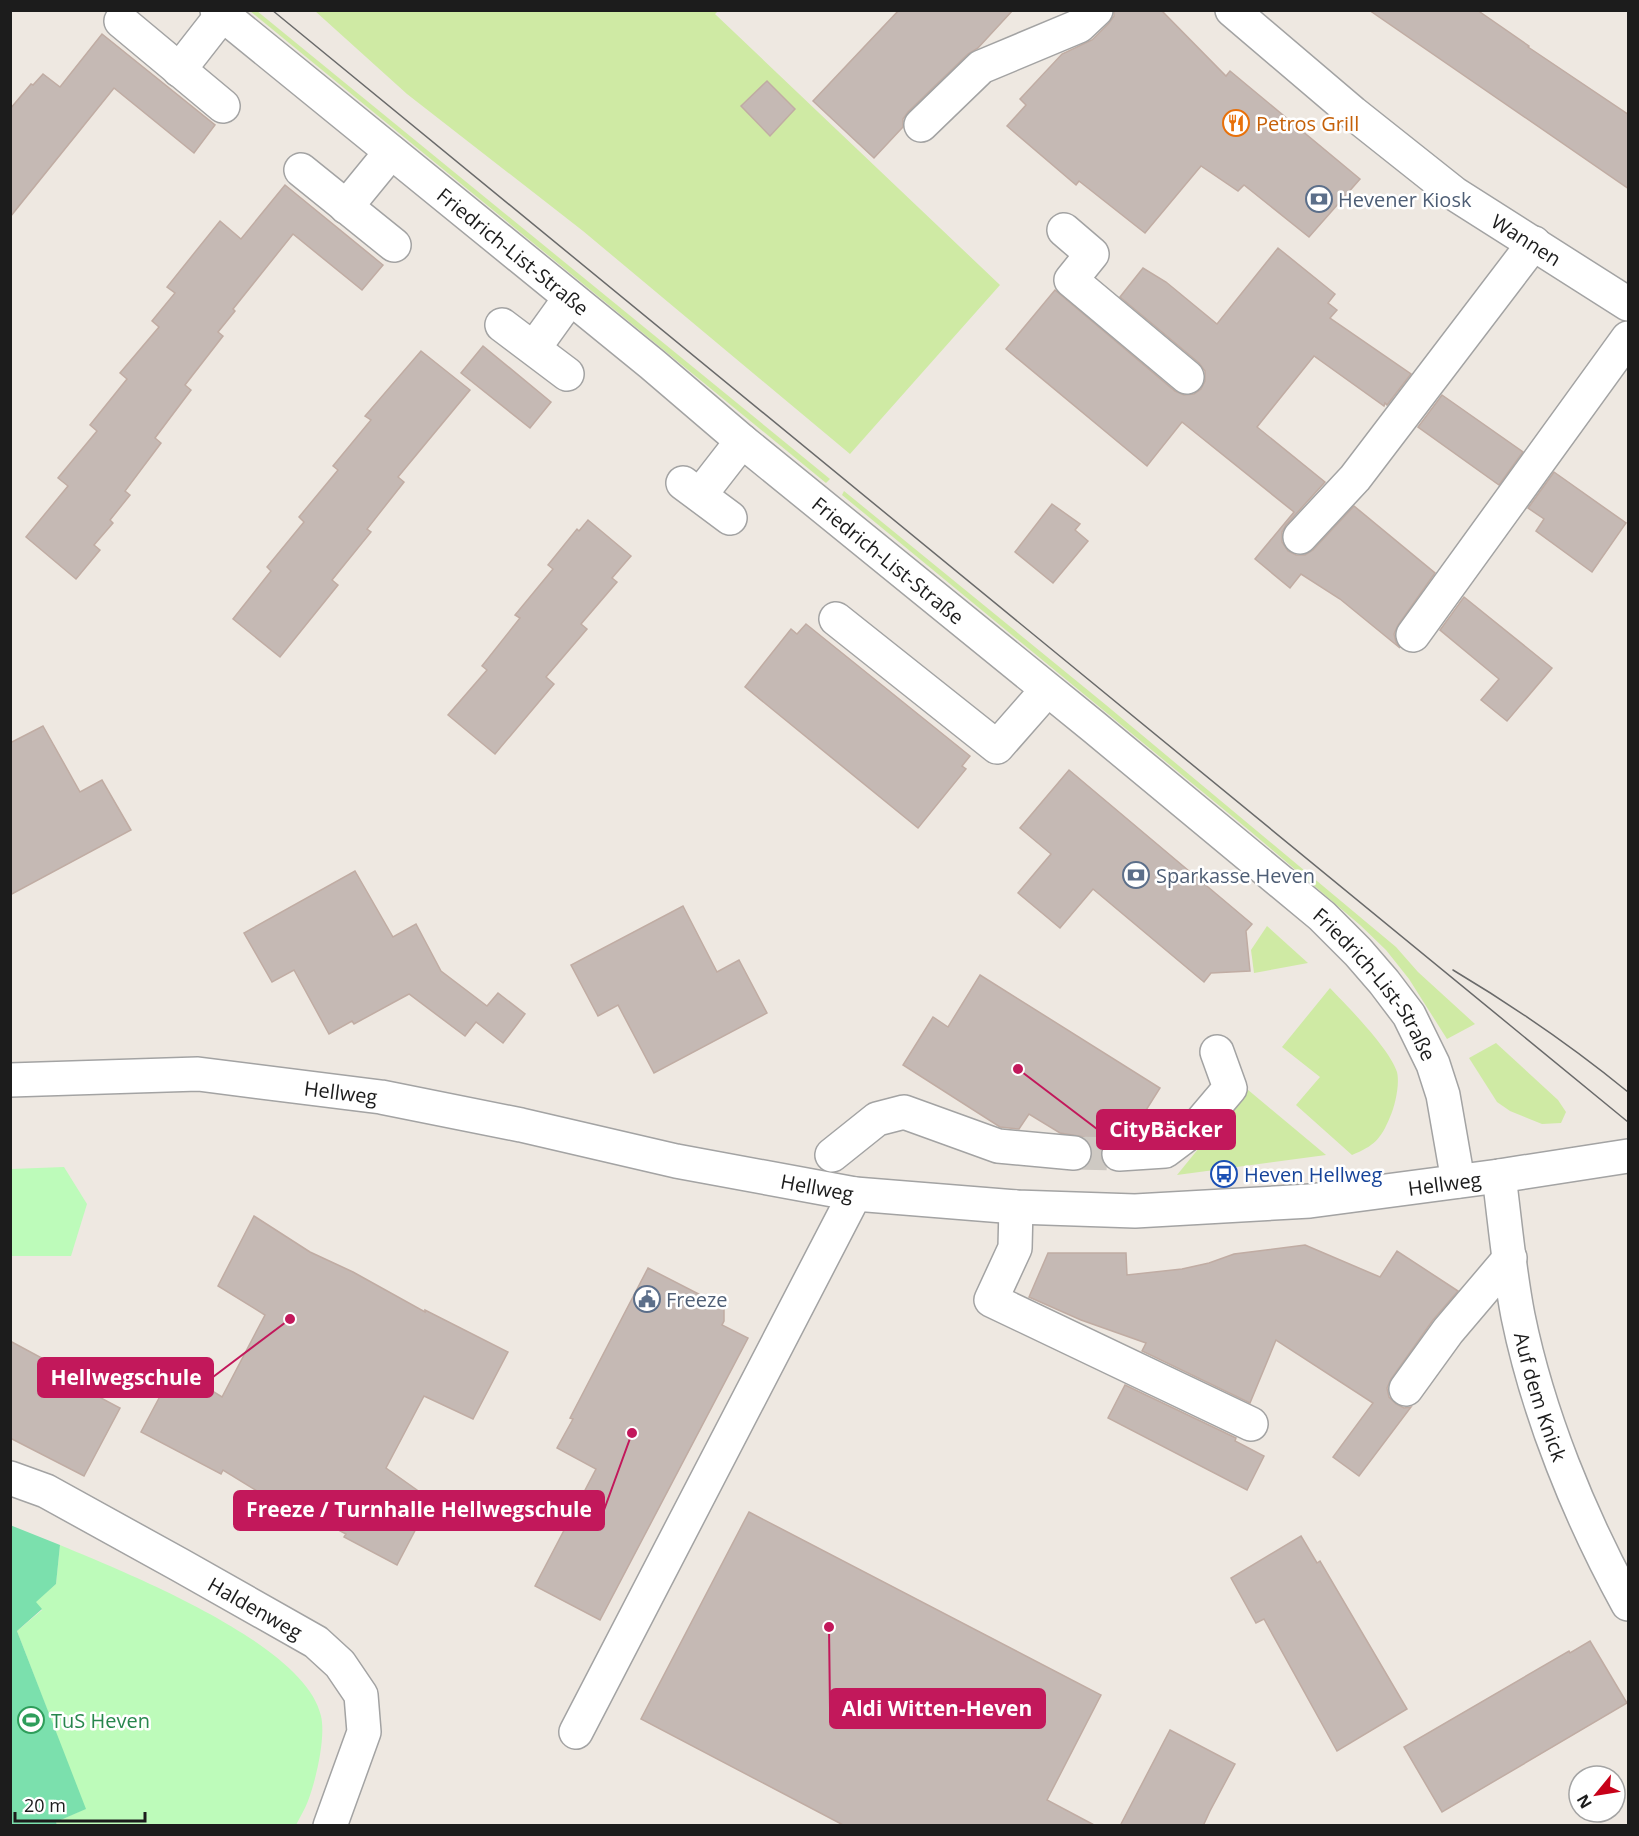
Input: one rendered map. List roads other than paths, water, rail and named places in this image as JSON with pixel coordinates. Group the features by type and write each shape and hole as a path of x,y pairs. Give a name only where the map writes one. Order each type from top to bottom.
{"street":[{"path":"921,125 981,67 1079,26 1096,10"},
{"name":"Wannen","path":"1232,10 1353,113 1455,194 1629,304"},
{"path":"179,70 220,13"},
{"name":"Friedrich-List-Straße","path":"220,13 1322,916 1384,982 1408,1016 1433,1064 1443,1095 1458,1181"},
{"path":"121,21 224,106"},
{"path":"346,207 391,152"},
{"path":"302,170 394,245"},
{"path":"1064,230 1092,254 1071,280 1187,377"},
{"path":"1300,537 1355,478 1534,243"},
{"path":"534,348 570,298"},
{"path":"502,325 567,374"},
{"path":"1413,635 1629,338"},
{"path":"730,518 691,489 742,441"},
{"path":"836,619 997,747 1047,690"},
{"path":"1119,1154 1165,1151 1197,1127 1230,1088 1217,1052"},
{"name":"Hellweg","path":"10,1080 198,1074 381,1097 522,1125 676,1161 855,1194 1016,1207 1136,1211 1310,1201 1629,1156"},
{"path":"832,1155 877,1119 904,1112 998,1146 1074,1153"},
{"name":"Auf dem Knick","path":"1498,1176 1518,1316 1545,1411 1576,1496 1612,1574 1629,1604"},
{"path":"576,1732 855,1194"},
{"path":"1016,1207 1015,1248 991,1300 1251,1424"},
{"path":"1406,1389 1448,1331 1510,1258"},
{"name":"Haldenweg","path":"10,1478 46,1491 180,1565 316,1642 340,1664 361,1695 364,1732 330,1826"}],"tunnel":[{"path":"1074,1153 1119,1154"}],"tram line":[{"path":"272,10 1628,1122"},
{"path":"1453,970 1543,1028 1628,1092"}],"place":[{"name":"Petros Grill","path":"1236,123"},
{"name":"Hevener Kiosk","path":"1319,199"},
{"name":"Sparkasse Heven","path":"1136,875"},
{"name":"CityBäcker","path":"1018,1069"},
{"name":"Heven Hellweg","path":"1224,1174"},
{"name":"Freeze","path":"647,1299"},
{"name":"Hellwegschule","path":"290,1319"},
{"name":"Freeze / Turnhalle Hellwegschule","path":"632,1433"},
{"name":"Aldi Witten-Heven","path":"829,1627"},
{"name":"TuS Heven","path":"31,1720"}]}
